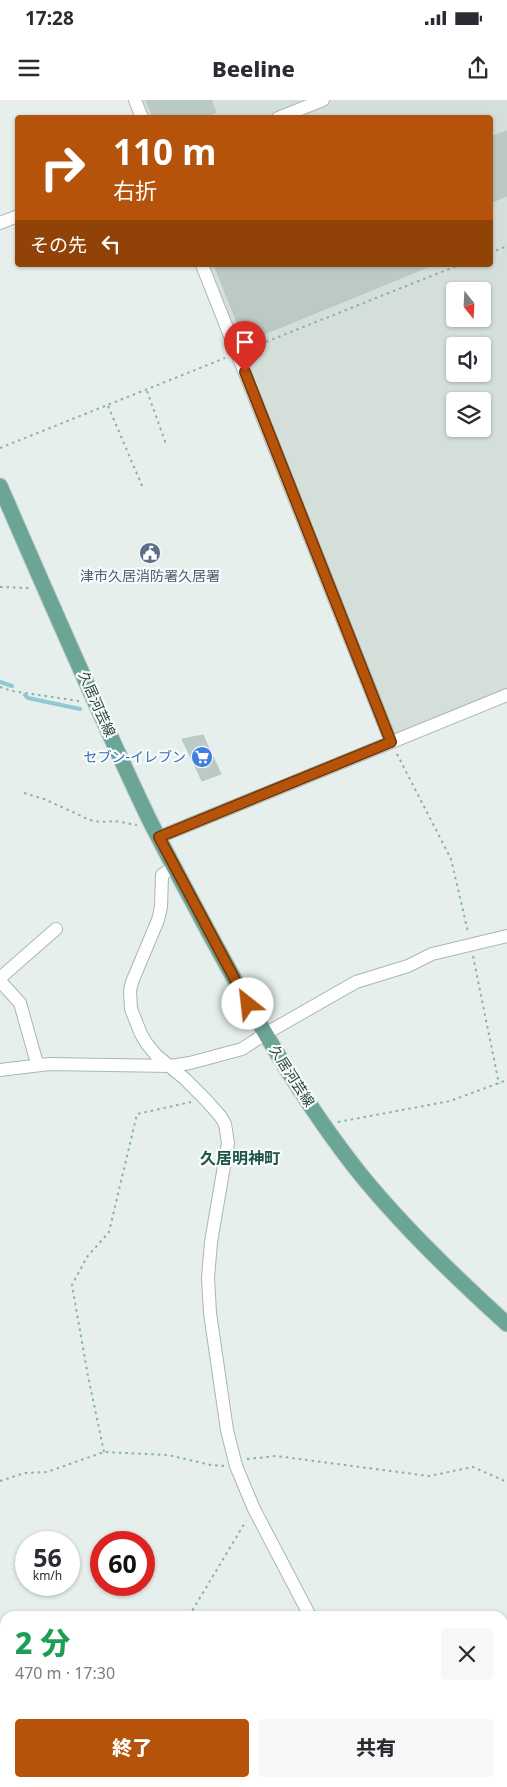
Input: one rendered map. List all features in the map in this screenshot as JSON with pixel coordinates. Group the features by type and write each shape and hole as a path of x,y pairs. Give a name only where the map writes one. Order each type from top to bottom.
{"main road":[{"name":"久居河芸線","path":"0,486 96,704 156,831 265,1034 323,1124 361,1174 397,1217 451,1273 507,1324"}],"street":[{"path":"135,100 141,115"},
{"path":"286,115 323,100"},
{"path":"0,223 15,217"},
{"path":"203,267 391,742"},
{"path":"156,831 391,742 507,695"},
{"path":"174,866 162,875 161,907 158,920 139,964 130,991 131,1009 141,1034 156,1055 206,1100 221,1116 225,1124 228,1136 226,1160 211,1242 208,1278 210,1313 227,1430 236,1464 254,1509 307,1611"},
{"path":"39,1065 20,1003 0,980 56,929"},
{"path":"0,1070 49,1064 170,1066 190,1063 242,1049 356,982 408,966 432,954 507,936"}],"path":[{"path":"493,251 507,246"},
{"path":"0,448 454,267"},
{"path":"147,391 166,444"},
{"path":"108,406 143,488"},
{"path":"0,587 45,588"},
{"path":"0,687 12,691 96,704"},
{"path":"391,742 450,859 482,993 498,1084"},
{"path":"24,793 44,799 90,820 101,822 115,821 156,831"},
{"path":"323,1124 450,1101 507,1080"},
{"path":"104,1452 72,1285 87,1257 108,1232 137,1114 206,1100"},
{"path":"0,1481 25,1473 47,1472 104,1452 168,1455 211,1465 236,1464 258,1457 276,1456 429,1476 473,1467 507,1482"},
{"path":"192,1611 254,1509"}],"shaded area":[{"path":"133,100 507,100 507,695 391,742 202,267 493,267 493,115 139,115"}],"building":[{"path":"146,100 211,100 216,112 210,115 152,115"},
{"path":"507,131 507,196 493,202 493,136"},
{"path":"215,267 428,267 245,342"},
{"name":"セブン-イレブン","path":"203,735 221,774 202,781 182,739"}],"waterway":[{"path":"0,682 12,686"},
{"path":"25,695 28,698 80,709"}],"place":[{"name":"津市久居消防署久居署","path":"150,553"},
{"name":"セブン-イレブン","path":"202,757"}],"district":[{"name":"久居明神町","path":"240,1158"}],"route":[{"path":"245,372 391,742 159,837 248,1004"}]}
